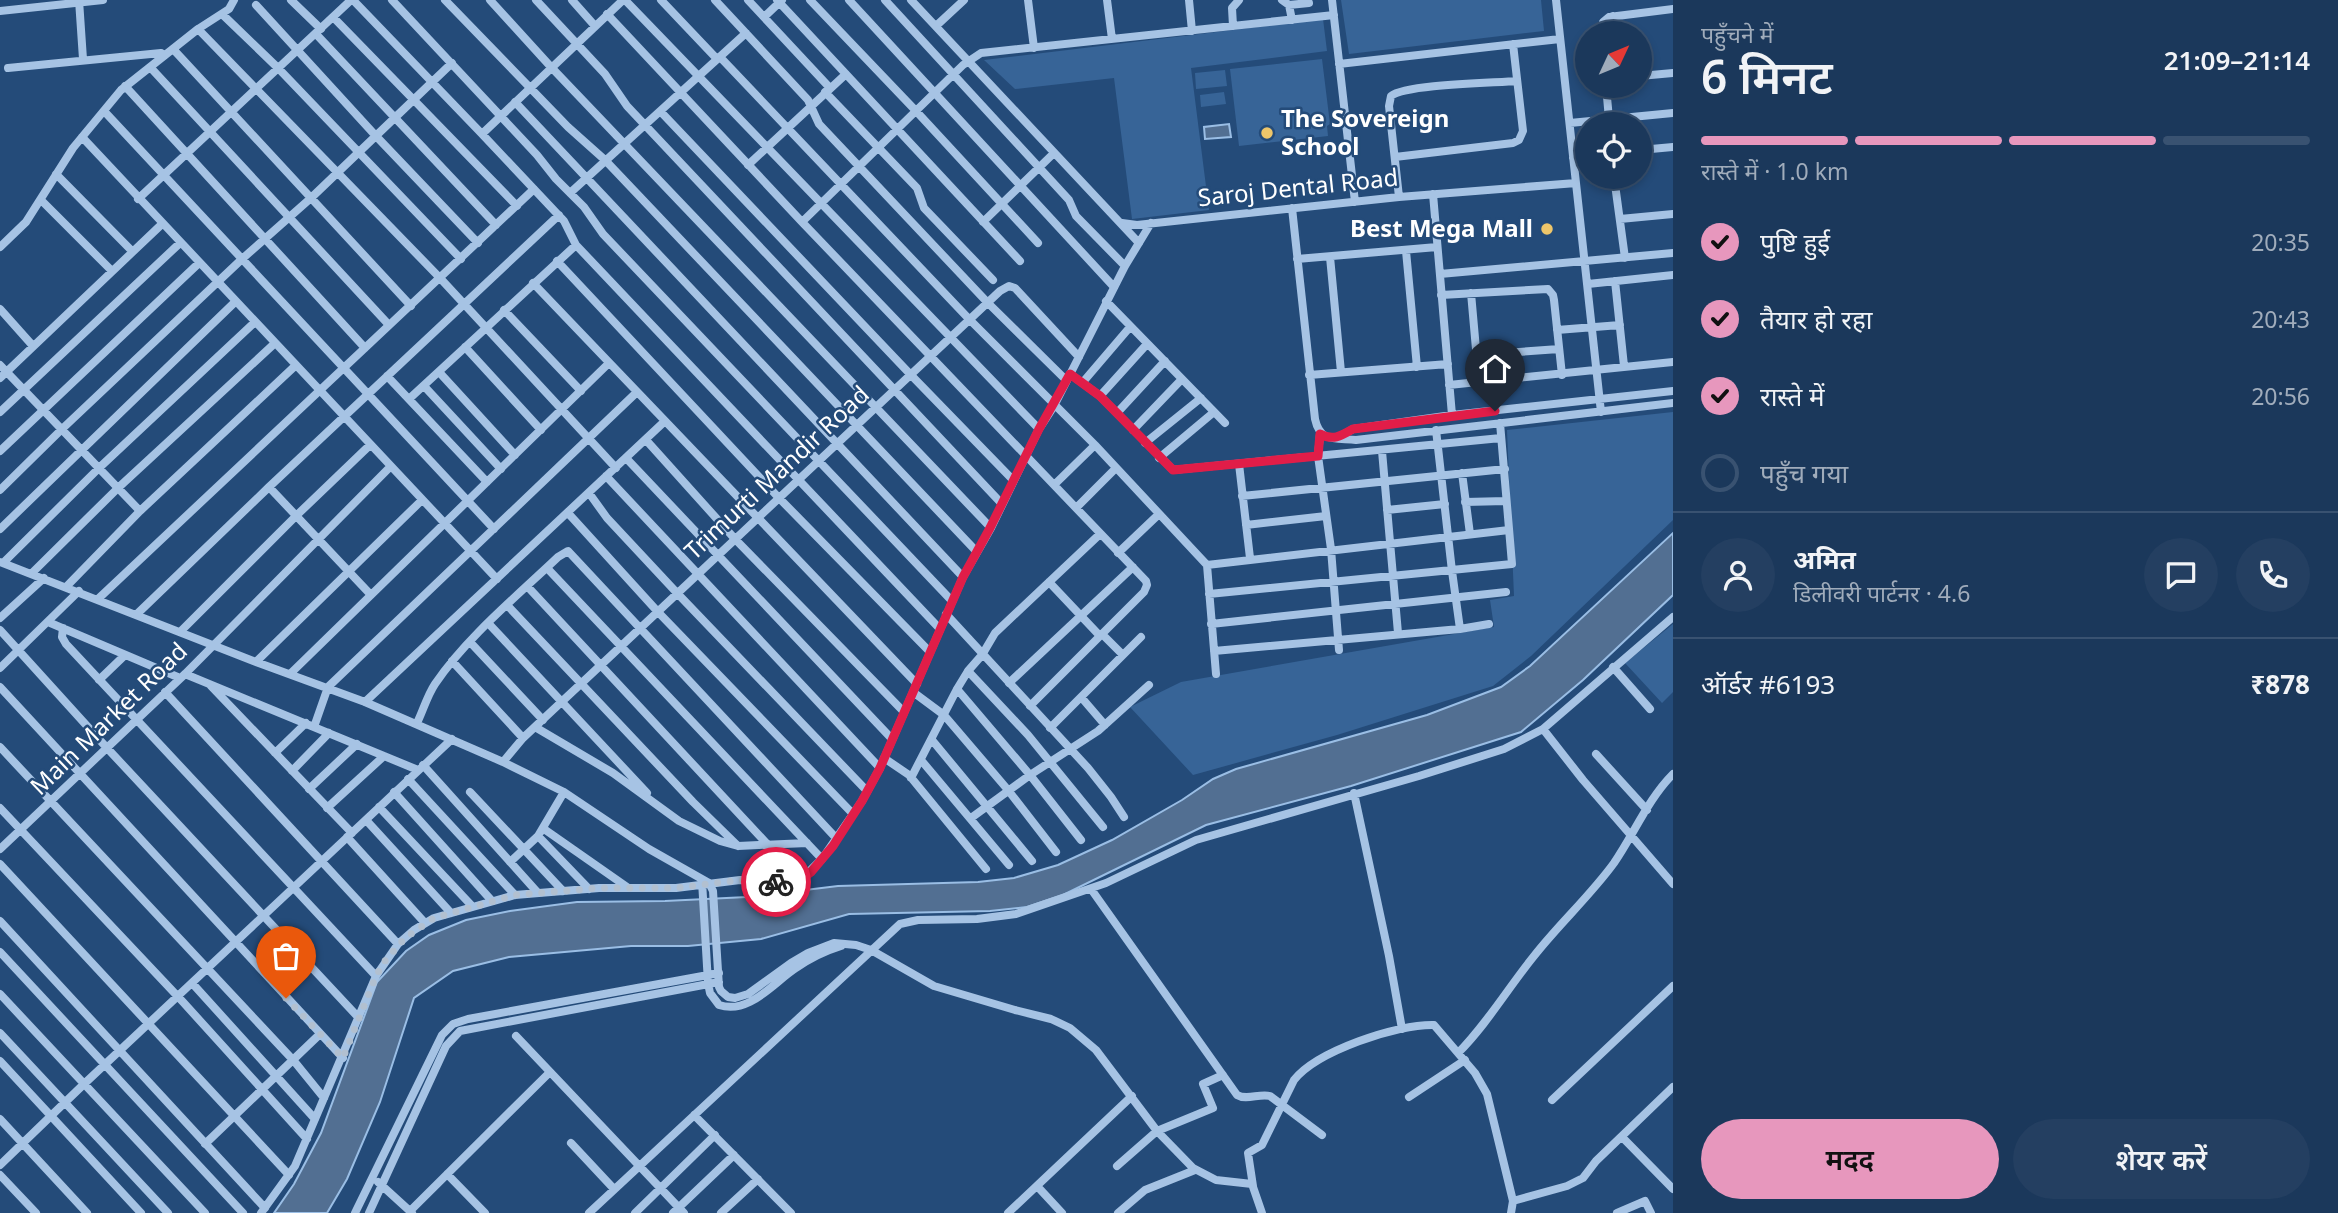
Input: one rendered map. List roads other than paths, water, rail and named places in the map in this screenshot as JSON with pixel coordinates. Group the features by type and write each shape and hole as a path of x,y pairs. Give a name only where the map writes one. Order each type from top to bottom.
{"street":[{"path":"0,11 103,0"},
{"path":"0,247 26,222 82,137 125,86 198,29 222,14 233,5 234,0"},
{"path":"290,0 394,118 496,225"},
{"path":"138,199 352,0 559,215 576,244 940,629"},
{"path":"393,0 583,207 603,234 953,601"},
{"path":"445,0 568,128 605,160 977,552"},
{"path":"490,0 990,528"},
{"path":"536,0 605,74 627,106 1002,504"},
{"path":"572,0 595,26"},
{"path":"482,134 624,0 1039,429"},
{"path":"661,0 788,128 969,319 1095,445 1206,565 1216,674"},
{"path":"715,0 811,105 819,124 987,302 1068,377 1083,382 1100,396 1173,470 1501,438"},
{"path":"748,0 917,188 924,208 993,280"},
{"path":"810,0 1038,243"},
{"path":"849,0 1115,287"},
{"path":"885,0 1069,200 1076,216 1125,266"},
{"path":"911,0 1139,243"},
{"path":"936,26 964,0"},
{"path":"1028,0 1034,48"},
{"path":"1107,0 1112,39"},
{"path":"1189,0 1192,31"},
{"path":"1233,26 1232,8 1239,0"},
{"path":"1332,0 1355,202"},
{"path":"1556,0 1575,175"},
{"path":"79,1 83,59"},
{"path":"764,17 779,1 1020,261"},
{"path":"1292,20 1285,2 1309,3"},
{"path":"256,5 478,243"},
{"path":"1605,21 1613,16 1673,9"},
{"path":"222,14 278,68 461,259"},
{"path":"607,14 929,356 1146,581 1146,588 1030,706"},
{"path":"802,222 935,92 981,52 1334,15"},
{"path":"1613,16 1614,21"},
{"path":"333,18 517,206"},
{"path":"198,29 440,278 615,468"},
{"path":"570,193 746,33"},
{"path":"1339,64 1560,39"},
{"path":"1395,158 1513,143 1519,140 1523,131 1513,44"},
{"path":"173,49 411,306"},
{"path":"8,68 161,53"},
{"path":"0,490 452,63"},
{"path":"150,67 389,325"},
{"path":"1652,75 1673,73"},
{"path":"748,165 846,74"},
{"path":"1399,197 1389,106 1389,100 1394,93 1430,87 1517,81"},
{"path":"125,86 365,348"},
{"path":"515,102 963,577"},
{"path":"104,111 494,529"},
{"path":"661,111 1013,480"},
{"path":"1652,115 1673,113"},
{"path":"1570,123 1575,122"},
{"path":"82,137 497,579"},
{"path":"1652,149 1673,147"},
{"path":"983,222 1054,153"},
{"path":"56,174 132,251"},
{"name":"Saroj Dental Road","path":"1122,223 1132,225 1399,197 1575,183"},
{"path":"99,599 534,189"},
{"path":"1577,189 1601,412"},
{"path":"1616,189 1625,258"},
{"path":"1433,194 1452,415"},
{"path":"41,200 112,271"},
{"path":"1292,208 1309,374 1315,419 1320,434 1318,456 1331,549 1339,650"},
{"path":"1620,219 1673,214"},
{"path":"137,614 269,486 559,215"},
{"path":"0,921 120,1050 263,1211 289,1175 307,1139 376,976 398,944 425,923 472,906 515,895 627,887 706,886 740,880 764,883 800,880 822,859 880,768 963,577 1039,429 1054,406 1106,301 1151,223"},
{"path":"3,375 162,224"},
{"path":"0,412 180,243"},
{"path":"409,399 576,244"},
{"path":"1297,259 1437,247"},
{"path":"1406,251 1417,367"},
{"path":"1440,274 1673,253"},
{"path":"1330,257 1341,372"},
{"path":"557,261 779,498 930,652"},
{"path":"0,451 199,263"},
{"path":"1588,284 1673,275"},
{"path":"1615,281 1624,366"},
{"path":"533,283 915,688 944,715 1056,852"},
{"name":"Trimurti Mandir Road","path":"503,762 523,738 929,356 1006,287 1012,286 1079,357"},
{"path":"1441,295 1548,289 1553,295 1562,374"},
{"path":"1471,293 1479,383"},
{"path":"1106,301 1225,423"},
{"path":"0,528 235,302"},
{"path":"0,309 33,346"},
{"path":"504,310 581,391"},
{"path":"255,322 2,562 417,723 564,792 706,886 721,991 724,994 735,998 757,989 808,953 834,943 871,950 934,986 1051,1018 1070,1028 1096,1050 1157,1131 1195,1170 1216,1180 1253,1186"},
{"path":"1557,330 1620,325"},
{"path":"1083,382 1130,327"},
{"path":"32,573 118,488 274,344"},
{"path":"1100,396 1147,344"},
{"path":"466,347 541,430"},
{"path":"1476,355 1559,349"},
{"path":"1117,413 1165,361"},
{"path":"1449,386 1673,362"},
{"path":"290,674 609,363"},
{"path":"1309,374 1448,364"},
{"path":"0,365 3,375 23,390 140,512"},
{"path":"66,587 140,512 295,366"},
{"path":"439,372 515,454"},
{"path":"387,376 487,482"},
{"path":"1133,430 1182,379"},
{"path":"424,386 502,469"},
{"path":"1337,438 1353,429 1452,415 1673,391"},
{"path":"275,753 310,725 328,687 637,392"},
{"path":"1145,443 1200,398"},
{"path":"1320,434 1328,438 1356,440 1673,403"},
{"path":"1159,458 1214,411"},
{"path":"365,702 665,421"},
{"path":"1209,594 1512,564 1500,423"},
{"path":"1436,430 1460,629"},
{"path":"646,440 735,539 904,712"},
{"path":"181,631 370,445"},
{"path":"1054,485 1095,445"},
{"path":"1382,450 1398,633"},
{"path":"626,458 892,739"},
{"path":"1238,464 1250,558"},
{"name":"Main Market Road","path":"0,849 182,676 390,466"},
{"path":"1076,509 1116,468"},
{"path":"1242,496 1505,469"},
{"path":"1462,474 1469,534"},
{"path":"606,477 880,768"},
{"path":"269,486 371,595"},
{"path":"589,493 607,518 867,791"},
{"path":"256,662 422,499"},
{"path":"1465,502 1506,500"},
{"path":"1387,510 1445,505"},
{"path":"568,513 658,612 853,814"},
{"path":"1118,553 1159,514"},
{"path":"1246,525 1326,516"},
{"path":"1206,565 1508,530"},
{"path":"911,778 957,689 1002,625 1100,534"},
{"path":"417,723 433,686 452,661 527,586 568,551 837,839"},
{"path":"547,568 822,859"},
{"path":"1009,683 1133,568"},
{"path":"0,618 44,578"},
{"path":"1049,582 1123,655"},
{"path":"527,586 769,846"},
{"path":"0,668 79,592"},
{"path":"1211,624 1506,592"},
{"path":"507,605 738,846"},
{"path":"946,614 1070,748 1103,786 1124,817"},
{"path":"589,1213 900,924 907,921 999,917 1045,905 1091,888 1196,840 1504,749 1543,729 1673,617"},
{"path":"48,622 125,655 208,683 384,756 420,767 538,893"},
{"path":"489,624 663,811"},
{"path":"1214,651 1460,629 1489,624"},
{"path":"63,628 63,640 376,976"},
{"path":"0,630 358,1017"},
{"path":"1051,728 1141,637"},
{"path":"470,642 543,720"},
{"path":"99,680 125,655"},
{"path":"452,661 523,738"},
{"path":"1613,667 1650,709"},
{"path":"968,671 1050,761 1103,827"},
{"path":"208,683 327,808 425,923"},
{"path":"971,818 1105,725 1149,685"},
{"path":"0,687 343,1058"},
{"path":"957,689 1081,840"},
{"path":"165,692 398,944"},
{"path":"1081,697 1105,725"},
{"path":"535,727 613,773 663,811 710,836 738,846 807,843"},
{"path":"1543,729 1630,836 1673,884"},
{"path":"292,771 329,733"},
{"path":"0,1164 420,767 453,740"},
{"path":"932,740 1032,861"},
{"path":"309,789 357,744"},
{"path":"0,747 293,1060 324,1098"},
{"path":"1596,754 1647,810"},
{"path":"327,808 384,756"},
{"path":"884,758 911,778 986,869"},
{"path":"921,760 1009,865"},
{"path":"1409,1097 1461,1057 1503,995 1606,873 1662,785 1673,774"},
{"path":"408,779 515,895"},
{"path":"394,792 492,901"},
{"path":"470,792 564,891"},
{"path":"510,862 541,832 564,792"},
{"path":"1354,793 1390,960 1402,1030"},
{"path":"379,807 472,906"},
{"path":"0,808 307,1139"},
{"path":"366,820 451,913"},
{"path":"541,832 627,887"},
{"path":"541,832 589,889"},
{"path":"0,863 289,1175"},
{"path":"706,886 708,979 714,999 719,1005 740,1006 764,993 797,967 845,944"},
{"path":"1091,888 1240,1097 1266,1095 1322,1135"},
{"path":"0,952 243,1213"},
{"path":"355,1213 442,1035 453,1024 467,1019 719,978"},
{"path":"369,1213 446,1046 460,1031 708,979"},
{"path":"192,983 315,1119"},
{"path":"1552,1100 1673,986"},
{"path":"0,994 205,1213"},
{"path":"1262,1213 1253,1186 1248,1153 1262,1145 1294,1080 1311,1063 1351,1044 1402,1030 1434,1025 1475,1073 1487,1094 1513,1201 1511,1213"},
{"path":"0,1033 168,1213"},
{"path":"205,1144 320,1034"},
{"path":"516,1036 679,1211 734,1155"},
{"path":"0,1061 141,1213"},
{"path":"372,1179 382,1184 411,1212 550,1072"},
{"path":"1117,1166 1157,1131 1213,1108 1203,1084 1223,1075"},
{"path":"1513,1201 1578,1181 1673,1087"},
{"path":"1008,1213 1132,1096"},
{"path":"694,1115 786,1211"},
{"path":"0,1119 87,1213"},
{"path":"635,1213 715,1135"},
{"path":"1622,1137 1673,1189"},
{"path":"571,1143 614,1189"},
{"path":"1118,1213 1146,1190 1195,1170"},
{"path":"447,1174 485,1213"},
{"path":"0,1175 36,1213"},
{"path":"721,1213 758,1179"},
{"path":"1037,1186 1062,1213"},
{"path":"1617,1213 1645,1201 1651,1213"}],"place":[{"name":"The Sovereign School","path":"1267,133"},
{"name":"Best Mega Mall","path":"1547,229"}]}
